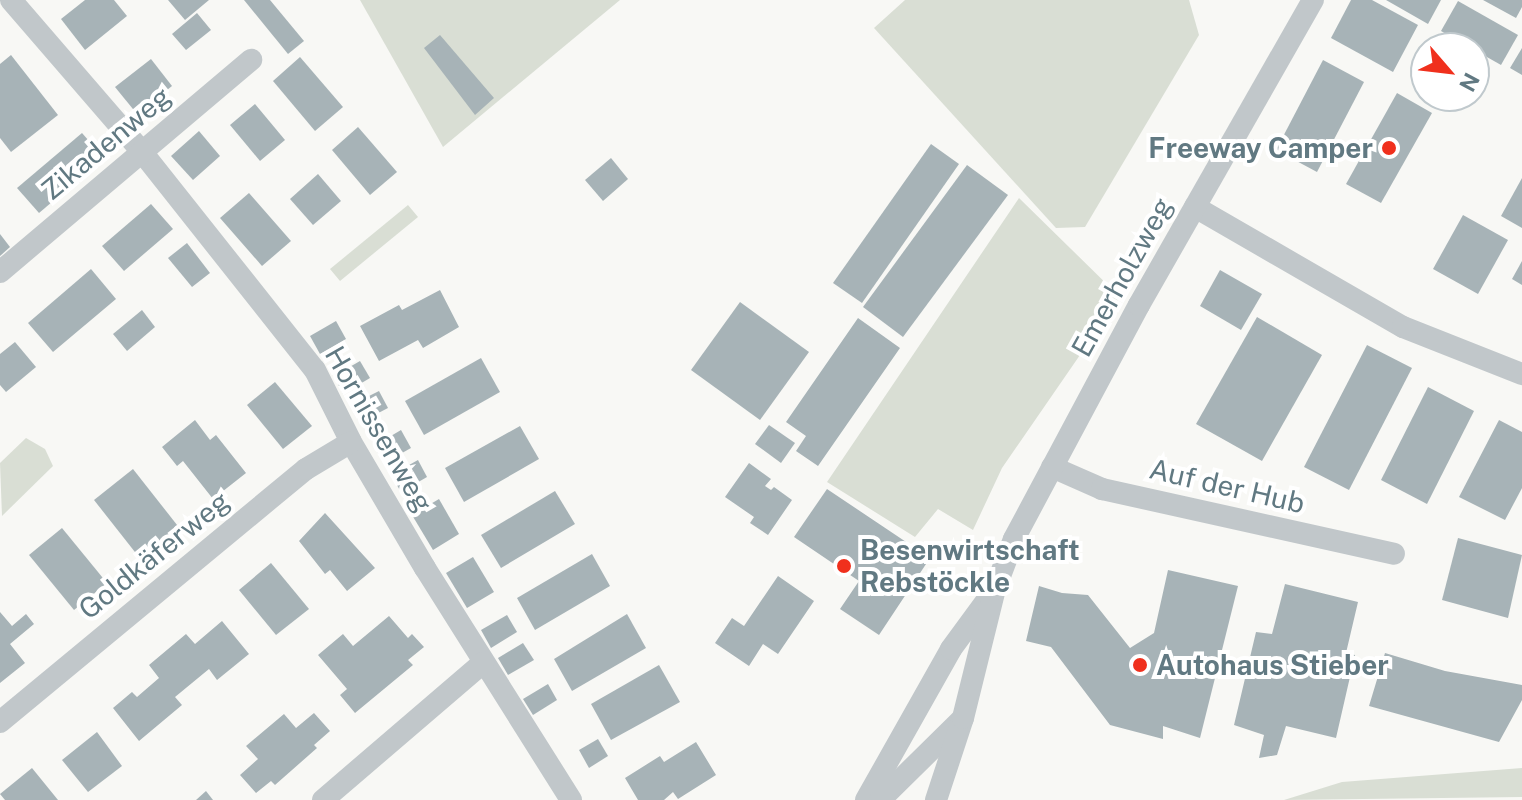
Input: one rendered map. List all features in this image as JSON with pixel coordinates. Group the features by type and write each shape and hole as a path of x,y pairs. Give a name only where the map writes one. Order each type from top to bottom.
{"street":[{"name":"Hornissenweg","path":"11,0 142,152 315,370 351,442 483,663 571,800"},
{"name":"Emerholzweg","path":"936,800 963,718 995,589 1014,539 1195,207 1313,0"},
{"name":"Zikadenweg","path":"0,272 251,60"},
{"path":"1195,207 1403,327 1522,374"},
{"name":"Goldkäferweg","path":"0,722 306,469 351,442"},
{"name":"Auf der Hub","path":"1052,467 1102,489 1394,554"},
{"name":"Emerholzweg","path":"866,800 951,649 995,589"},
{"path":"323,800 483,663"},
{"path":"880,800 963,718"}],"shaded area":[{"path":"360,0 620,0 443,147"},
{"path":"905,0 1189,0 1199,35 1085,227 1056,228 874,28"},
{"path":"1019,198 1120,297 1002,468 973,530 938,509 915,537 827,482"},
{"path":"408,205 418,217 340,281 330,269"},
{"path":"26,438 45,449 53,466 2,516 0,463"},
{"path":"1522,768 1522,797 1284,800 1342,782"}],"building":[{"path":"85,0 114,0 127,16 85,50 61,19"},
{"path":"168,0 209,0 185,20"},
{"path":"244,0 270,0 304,41 288,54"},
{"path":"1351,0 1372,0 1418,25 1414,32 1410,32 1410,40 1393,72 1331,38"},
{"path":"1386,0 1441,0 1428,24"},
{"path":"1483,0 1522,0 1522,7 1516,18"},
{"path":"1458,1 1518,35 1501,65 1490,59 1490,32 1441,31"},
{"path":"197,13 211,30 186,50 172,34"},
{"path":"440,35 494,98 475,115 424,48"},
{"path":"1522,48 1522,75 1510,68"},
{"path":"11,55 58,115 11,152 0,138 0,64"},
{"path":"300,57 343,107 315,131 273,81"},
{"path":"151,59 172,86 137,114 115,87"},
{"path":"1323,60 1364,82 1317,172 1276,150"},
{"name":"Freeway Camper","path":"1397,93 1410,100 1410,112 1432,113 1381,203 1346,184"},
{"path":"255,104 285,140 260,161 230,125"},
{"path":"358,127 397,172 370,195 332,150"},
{"path":"199,131 220,156 193,180 171,156"},
{"path":"82,133 104,158 39,213 17,188"},
{"path":"931,144 959,164 862,303 833,283"},
{"path":"611,158 628,179 603,201 585,180"},
{"path":"967,165 1008,195 903,337 863,307"},
{"path":"318,174 341,201 313,225 290,199"},
{"path":"1522,178 1522,228 1501,216"},
{"path":"249,193 291,241 262,266 220,218"},
{"path":"151,204 173,229 124,271 102,246"},
{"path":"1463,215 1508,240 1478,294 1433,269"},
{"path":"0,234 10,247 0,256"},
{"path":"187,243 210,273 192,287 168,258"},
{"path":"1522,261 1522,285 1512,279"},
{"path":"91,269 116,299 53,352 28,323"},
{"path":"1220,270 1262,294 1241,330 1200,306"},
{"path":"440,290 459,327 423,348 418,340 379,361 360,326 399,305 402,310"},
{"path":"740,302 809,352 760,420 691,370"},
{"path":"142,310 155,327 127,351 113,334"},
{"path":"1257,317 1322,355 1262,461 1196,424"},
{"path":"858,318 900,348 818,466 796,451 806,436 786,422"},
{"path":"336,321 346,339 320,354 310,336"},
{"path":"15,342 36,367 6,392 0,385 0,354"},
{"path":"1367,345 1412,368 1349,490 1304,467"},
{"path":"481,358 500,392 424,435 405,401"},
{"path":"360,361 370,378 343,394 334,376"},
{"path":"275,382 312,426 283,449 247,405"},
{"path":"1428,387 1474,411 1427,504 1381,480"},
{"path":"379,391 388,408 361,422 351,405"},
{"path":"195,420 210,440 216,435 246,473 213,499 183,461 177,466 162,447"},
{"path":"1499,420 1522,432 1522,488 1505,520 1459,497"},
{"path":"769,425 795,443 781,463 755,444"},
{"path":"520,426 539,459 464,502 445,468"},
{"path":"401,430 411,448 384,463 374,446"},
{"path":"418,460 427,477 401,492 391,475"},
{"path":"749,463 771,479 765,486 771,490 774,487 792,500 768,535 750,523 754,517 725,497"},
{"path":"133,469 181,530 142,561 94,500"},
{"path":"827,489 930,558 879,635 840,609 859,581 794,537"},
{"path":"555,491 575,524 501,568 481,535"},
{"path":"439,499 459,534 433,550 412,515"},
{"path":"325,513 375,568 347,591 330,570 325,574 299,541"},
{"path":"62,528 107,583 74,610 29,555"},
{"path":"1458,538 1522,555 1508,618 1442,600"},
{"path":"592,554 610,586 535,630 517,598"},
{"path":"473,557 494,592 467,608 446,573"},
{"path":"271,563 309,609 276,635 239,590"},
{"path":"1168,570 1238,586 1200,738 1163,726 1163,739 1110,725 1051,647 1026,641 1039,586 1062,593 1088,595 1130,648 1154,633"},
{"path":"778,576 814,601 778,654 763,644 749,666 715,643 732,618 744,626"},
{"path":"1285,584 1358,602 1346,653 1355,655 1336,738 1286,726 1277,755 1259,758 1264,735 1234,725 1256,632 1272,634"},
{"path":"0,612 12,626 26,614 34,624 10,644 25,663 0,683"},
{"path":"627,614 646,648 572,691 554,659"},
{"path":"507,615 517,632 491,648 481,630"},
{"path":"389,616 408,638 412,634 424,647 408,660 413,665 355,713 340,695 347,689 318,655 343,634 353,646"},
{"path":"222,621 249,654 217,680 209,669 175,697 182,705 139,741 113,708 132,692 137,697 159,678 149,665 186,634 195,644"},
{"path":"523,643 534,660 508,675 498,658"},
{"path":"1385,653 1445,671 1522,685 1522,700 1499,742 1369,706"},
{"path":"659,665 680,702 611,740 591,704"},
{"path":"548,684 557,700 533,715 523,699"},
{"path":"314,713 330,731 314,745 317,748 275,785 271,781 256,793 240,775 258,759 246,746 284,714 296,728"},
{"path":"97,732 122,766 88,792 62,760"},
{"path":"598,739 608,756 589,768 579,750"},
{"path":"696,742 716,775 678,799 673,792 664,800 638,800 625,778 660,756 664,762"},
{"path":"32,768 58,800 5,800 0,794"},
{"path":"206,791 213,800 196,800"}],"place":[{"name":"Freeway Camper","path":"1389,148"},
{"name":"Besenwirtschaft Rebstöckle","path":"844,566"},
{"name":"Autohaus Stieber","path":"1140,665"}]}
